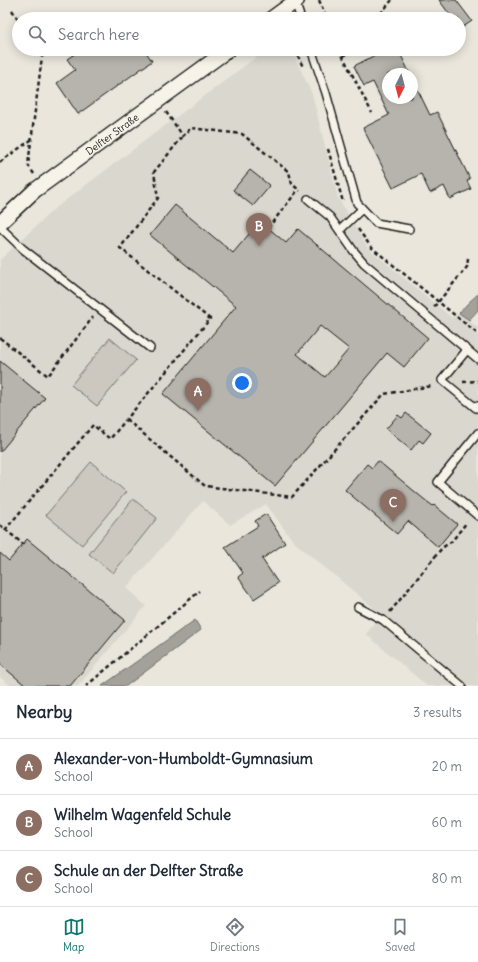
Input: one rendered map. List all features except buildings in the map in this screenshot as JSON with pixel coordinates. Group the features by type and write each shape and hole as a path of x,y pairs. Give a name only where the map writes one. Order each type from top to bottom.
{"street":[{"path":"281,12 296,1"},
{"name":"Delfter Straße","path":"0,223 34,191 219,56"}],"lane":[{"path":"296,1 299,12"},
{"path":"313,56 326,93 357,203 376,223 409,229"},
{"path":"308,199 330,217 364,263 478,359"},
{"path":"340,230 362,209"},
{"path":"0,227 23,249 150,348"},
{"path":"467,350 442,380 477,408"},
{"path":"476,514 438,482 478,433"},
{"path":"358,607 383,620 462,686"}],"path":[{"path":"319,0 324,12"},
{"path":"382,12 392,0"},
{"path":"42,56 28,165 42,185"},
{"path":"343,56 372,113"},
{"path":"157,101 183,136"},
{"path":"5,530 93,425 110,439 210,319 120,248 158,198 154,172 183,136 191,128 242,134 289,172 292,184 308,199"},
{"path":"0,162 31,139"},
{"path":"268,228 298,190"},
{"path":"427,316 467,267 468,259"},
{"path":"0,338 48,376 99,309"},
{"path":"127,420 205,486 292,498 384,394 478,381"},
{"path":"383,620 442,548 452,541 476,514"},
{"path":"0,525 23,544"},
{"path":"86,686 200,590"}],"shaded area":[{"path":"258,56 294,56 312,94 338,198 368,248 452,318 459,313 478,328 478,686 427,686 366,634 381,614 293,541 266,504 230,525 203,501 126,588 146,606 78,686 11,686 0,677 0,260 54,209"},
{"path":"478,294 478,310 469,320 459,313"},
{"path":"110,338 136,360 97,406 71,385"},
{"path":"91,462 126,492 82,545 46,515"},
{"path":"133,499 157,518 113,573 89,554"},
{"path":"195,620 201,630 126,686 102,686"}],"place":[{"name":"Wilhelm Wagenfeld Schule","path":"259,246"},
{"name":"Alexander-von-Humboldt-Gymnasium","path":"198,411"},
{"name":"Schule an der Delfter Straße","path":"393,522"}]}
